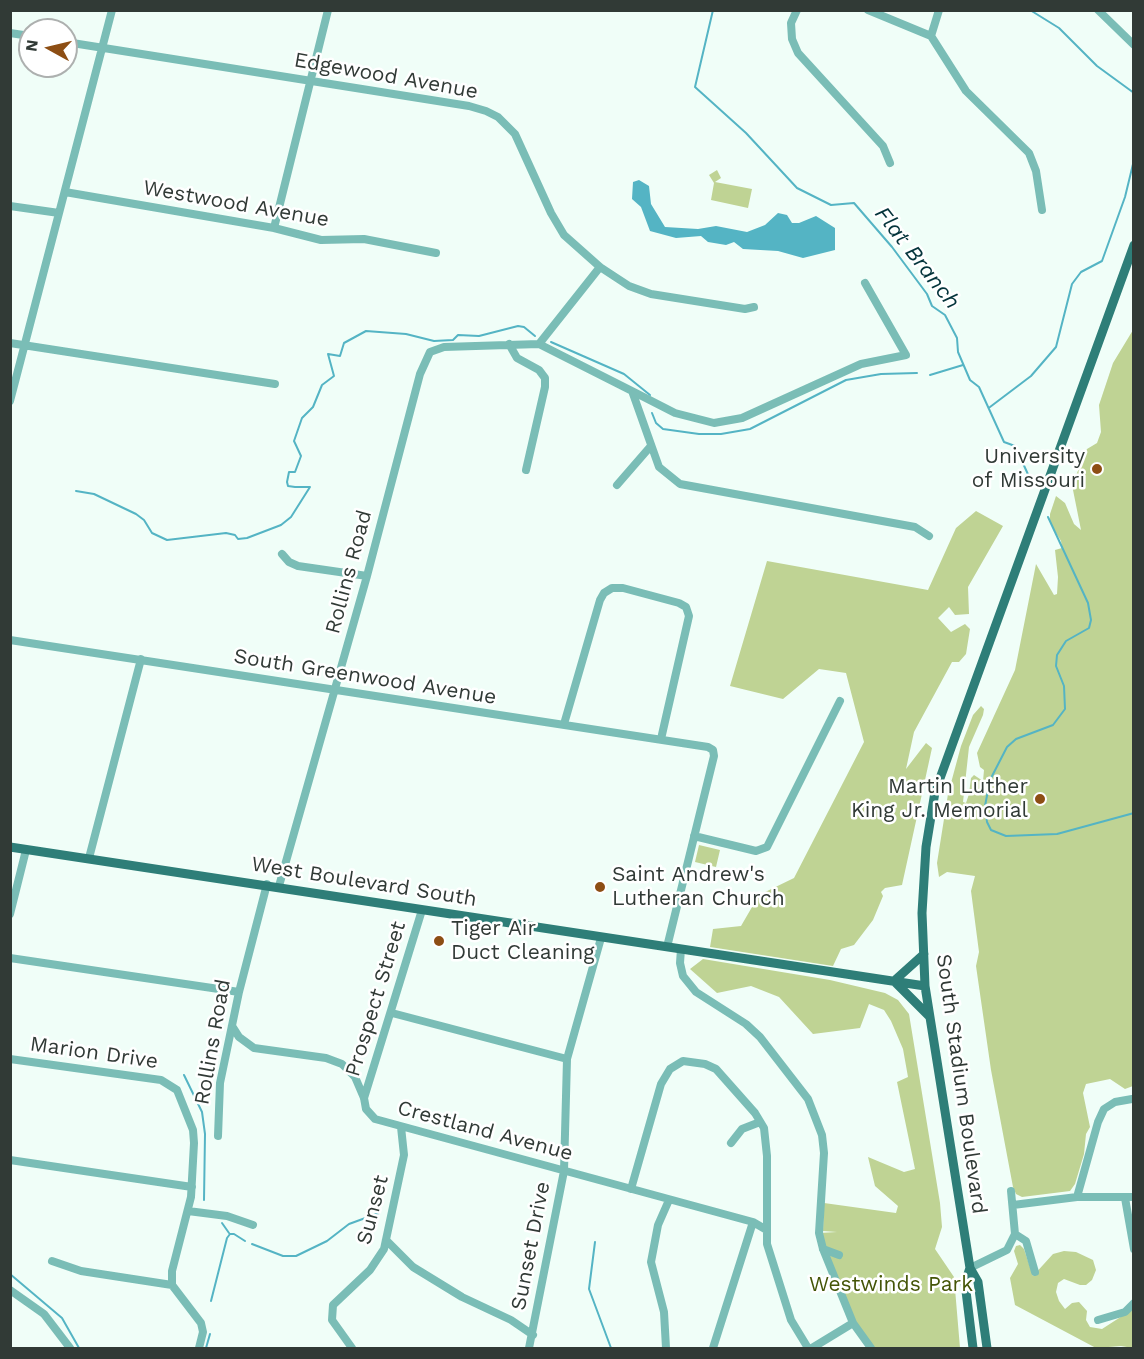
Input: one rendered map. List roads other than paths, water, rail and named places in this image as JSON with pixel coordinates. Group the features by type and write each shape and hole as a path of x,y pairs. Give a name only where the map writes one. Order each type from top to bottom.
{"main road":[{"name":"South Stadium Boulevard","path":"987,1348 978,1282 970,1268 925,986 921,913 926,847 935,792 1134,245"},
{"name":"West Boulevard South","path":"10,847 267,884 601,938 925,986"},
{"path":"924,954 894,981 930,1017"},
{"path":"970,1268 965,1283 973,1348"}],"street":[{"path":"10,401 112,10"},
{"path":"274,228 328,10"},
{"path":"797,10 791,23 792,39 798,53 883,146 890,163"},
{"path":"868,10 931,36 966,91 1029,153 1036,171 1042,210"},
{"path":"931,36 939,10"},
{"path":"1098,10 1134,45"},
{"name":"Edgewood Avenue","path":"78,44 469,106 498,117 515,134 551,213 564,235 600,267 629,286 651,294 745,309 754,307"},
{"name":"Westwood Avenue","path":"65,192 274,228 321,240 364,239 436,253"},
{"path":"10,206 59,213"},
{"path":"539,344 600,267"},
{"path":"526,470 545,387 544,378 539,370 517,358 509,344 539,344 675,413 714,423 741,418 861,364 906,355 865,284"},
{"path":"10,343 275,384"},
{"name":"Rollins Road","path":"279,886 367,576 422,368 430,352 444,347 509,344"},
{"path":"632,391 650,447 659,466 668,476 693,489 915,527 929,536"},
{"path":"617,485 650,447"},
{"path":"282,554 298,566 367,576"},
{"path":"564,724 600,600 604,593 612,588 623,588 679,603 686,607 689,616 661,739"},
{"name":"South Greenwood Avenue","path":"10,640 661,739 714,750 694,836"},
{"path":"89,858 141,659"},
{"path":"666,947 694,836 756,851 767,848 840,700"},
{"path":"10,914 26,850"},
{"name":"Rollins Road","path":"218,1136 220,1083 239,992 267,884"},
{"name":"Prospect Street","path":"364,1098 422,910"},
{"name":"Sunset Drive","path":"529,1348 564,1171 567,1059 601,938"},
{"path":"681,950 680,963 683,975 696,992 746,1024 760,1037 808,1099 822,1135 824,1153 819,1233 823,1249 853,1323 871,1348"},
{"path":"10,958 239,992"},
{"path":"392,1013 567,1059"},
{"name":"Crestland Avenue","path":"232,1026 238,1037 254,1048 326,1058 342,1064 355,1077 369,1115 401,1127 753,1222 765,1229"},
{"name":"Marion Drive","path":"10,1059 161,1080 172,1085 177,1090 193,1130 192,1187"},
{"path":"632,1189 661,1084 676,1064 690,1061 716,1070 760,1122 766,1138 765,1229 767,1244 791,1320 810,1348 853,1323"},
{"path":"1077,1197 1104,1108 1116,1102 1132,1099"},
{"path":"731,1143 742,1129 760,1122"},
{"name":"Sunset","path":"352,1348 332,1320 333,1305 378,1260 386,1240 404,1155 401,1127"},
{"path":"10,1160 192,1187 172,1271 171,1285 201,1323 203,1332 199,1348"},
{"path":"970,1268 1007,1250 1015,1234 1011,1191"},
{"path":"1013,1205 1077,1197 1129,1198 1134,1249"},
{"path":"666,1348 664,1312 651,1262 658,1225 669,1200"},
{"path":"188,1211 227,1216 253,1225"},
{"path":"713,1348 753,1222"},
{"path":"1015,1234 1026,1241 1035,1272"},
{"path":"386,1240 413,1268 462,1297 511,1320 533,1335"},
{"path":"823,1249 839,1255"},
{"path":"52,1261 81,1271 171,1285"},
{"path":"10,1290 44,1314 70,1348"},
{"path":"1098,1320 1125,1312 1134,1303"}],"water":[{"path":"639,180 649,186 651,204 665,227 698,229 716,226 747,232 765,225 778,213 787,215 792,223 799,223 816,216 835,228 835,250 803,258 778,251 743,249 734,242 726,245 708,242 701,236 676,238 650,231 641,207 632,199 633,182"}],"waterway":[{"name":"Flat Branch","path":"713,10 695,87 746,133 797,188 831,205 854,203 892,247 927,294 932,306 945,315 957,338 958,352 970,380 979,387 1004,442 1015,446 1032,483"},
{"path":"1030,10 1059,28 1097,66 1134,93"},
{"path":"990,407 1031,376 1056,347 1072,284 1081,272 1102,261 1125,197 1134,160"},
{"path":"76,491 94,494 136,514 144,520 152,533 167,540 226,533 235,535 238,539 247,538 281,525 291,517 310,487 288,486 287,482 289,472 295,472 301,456 294,441 302,418 313,407 322,385 334,376 328,354 340,356 344,343 366,331 406,334 434,341 453,340 458,335 479,336 518,326 524,327 535,336"},
{"path":"551,342 624,374 650,395"},
{"path":"930,375 963,365"},
{"path":"652,413 656,423 663,429 699,434 721,434 750,429 846,380 881,374 917,373"},
{"name":"Flat Branch","path":"1048,517 1088,603 1091,620 1089,628 1066,641 1057,655 1056,666 1064,686 1065,709 1053,725 1016,739 1007,747 990,780 985,806 987,822 991,830 1006,836 1057,834 1134,813"},
{"path":"184,1075 202,1112 205,1134 204,1200"},
{"path":"252,1244 283,1256 296,1256 327,1241 349,1224 379,1213"},
{"path":"222,1223 229,1233"},
{"path":"211,1301 227,1238 230,1234 234,1234 245,1241"},
{"path":"595,1242 589,1289 611,1348"},
{"path":"10,1274 62,1318 79,1348"},
{"path":"206,1348 210,1334"}],"place":[{"name":"University of Missouri","path":"1097,469"},
{"name":"Martin Luther King Jr. Memorial","path":"1040,799"},
{"name":"Saint Andrew's Lutheran Church","path":"600,887"},
{"name":"Tiger Air Duct Cleaning","path":"439,941"}],"park label":[{"name":"Westwinds Park","path":"891,1285"}]}
